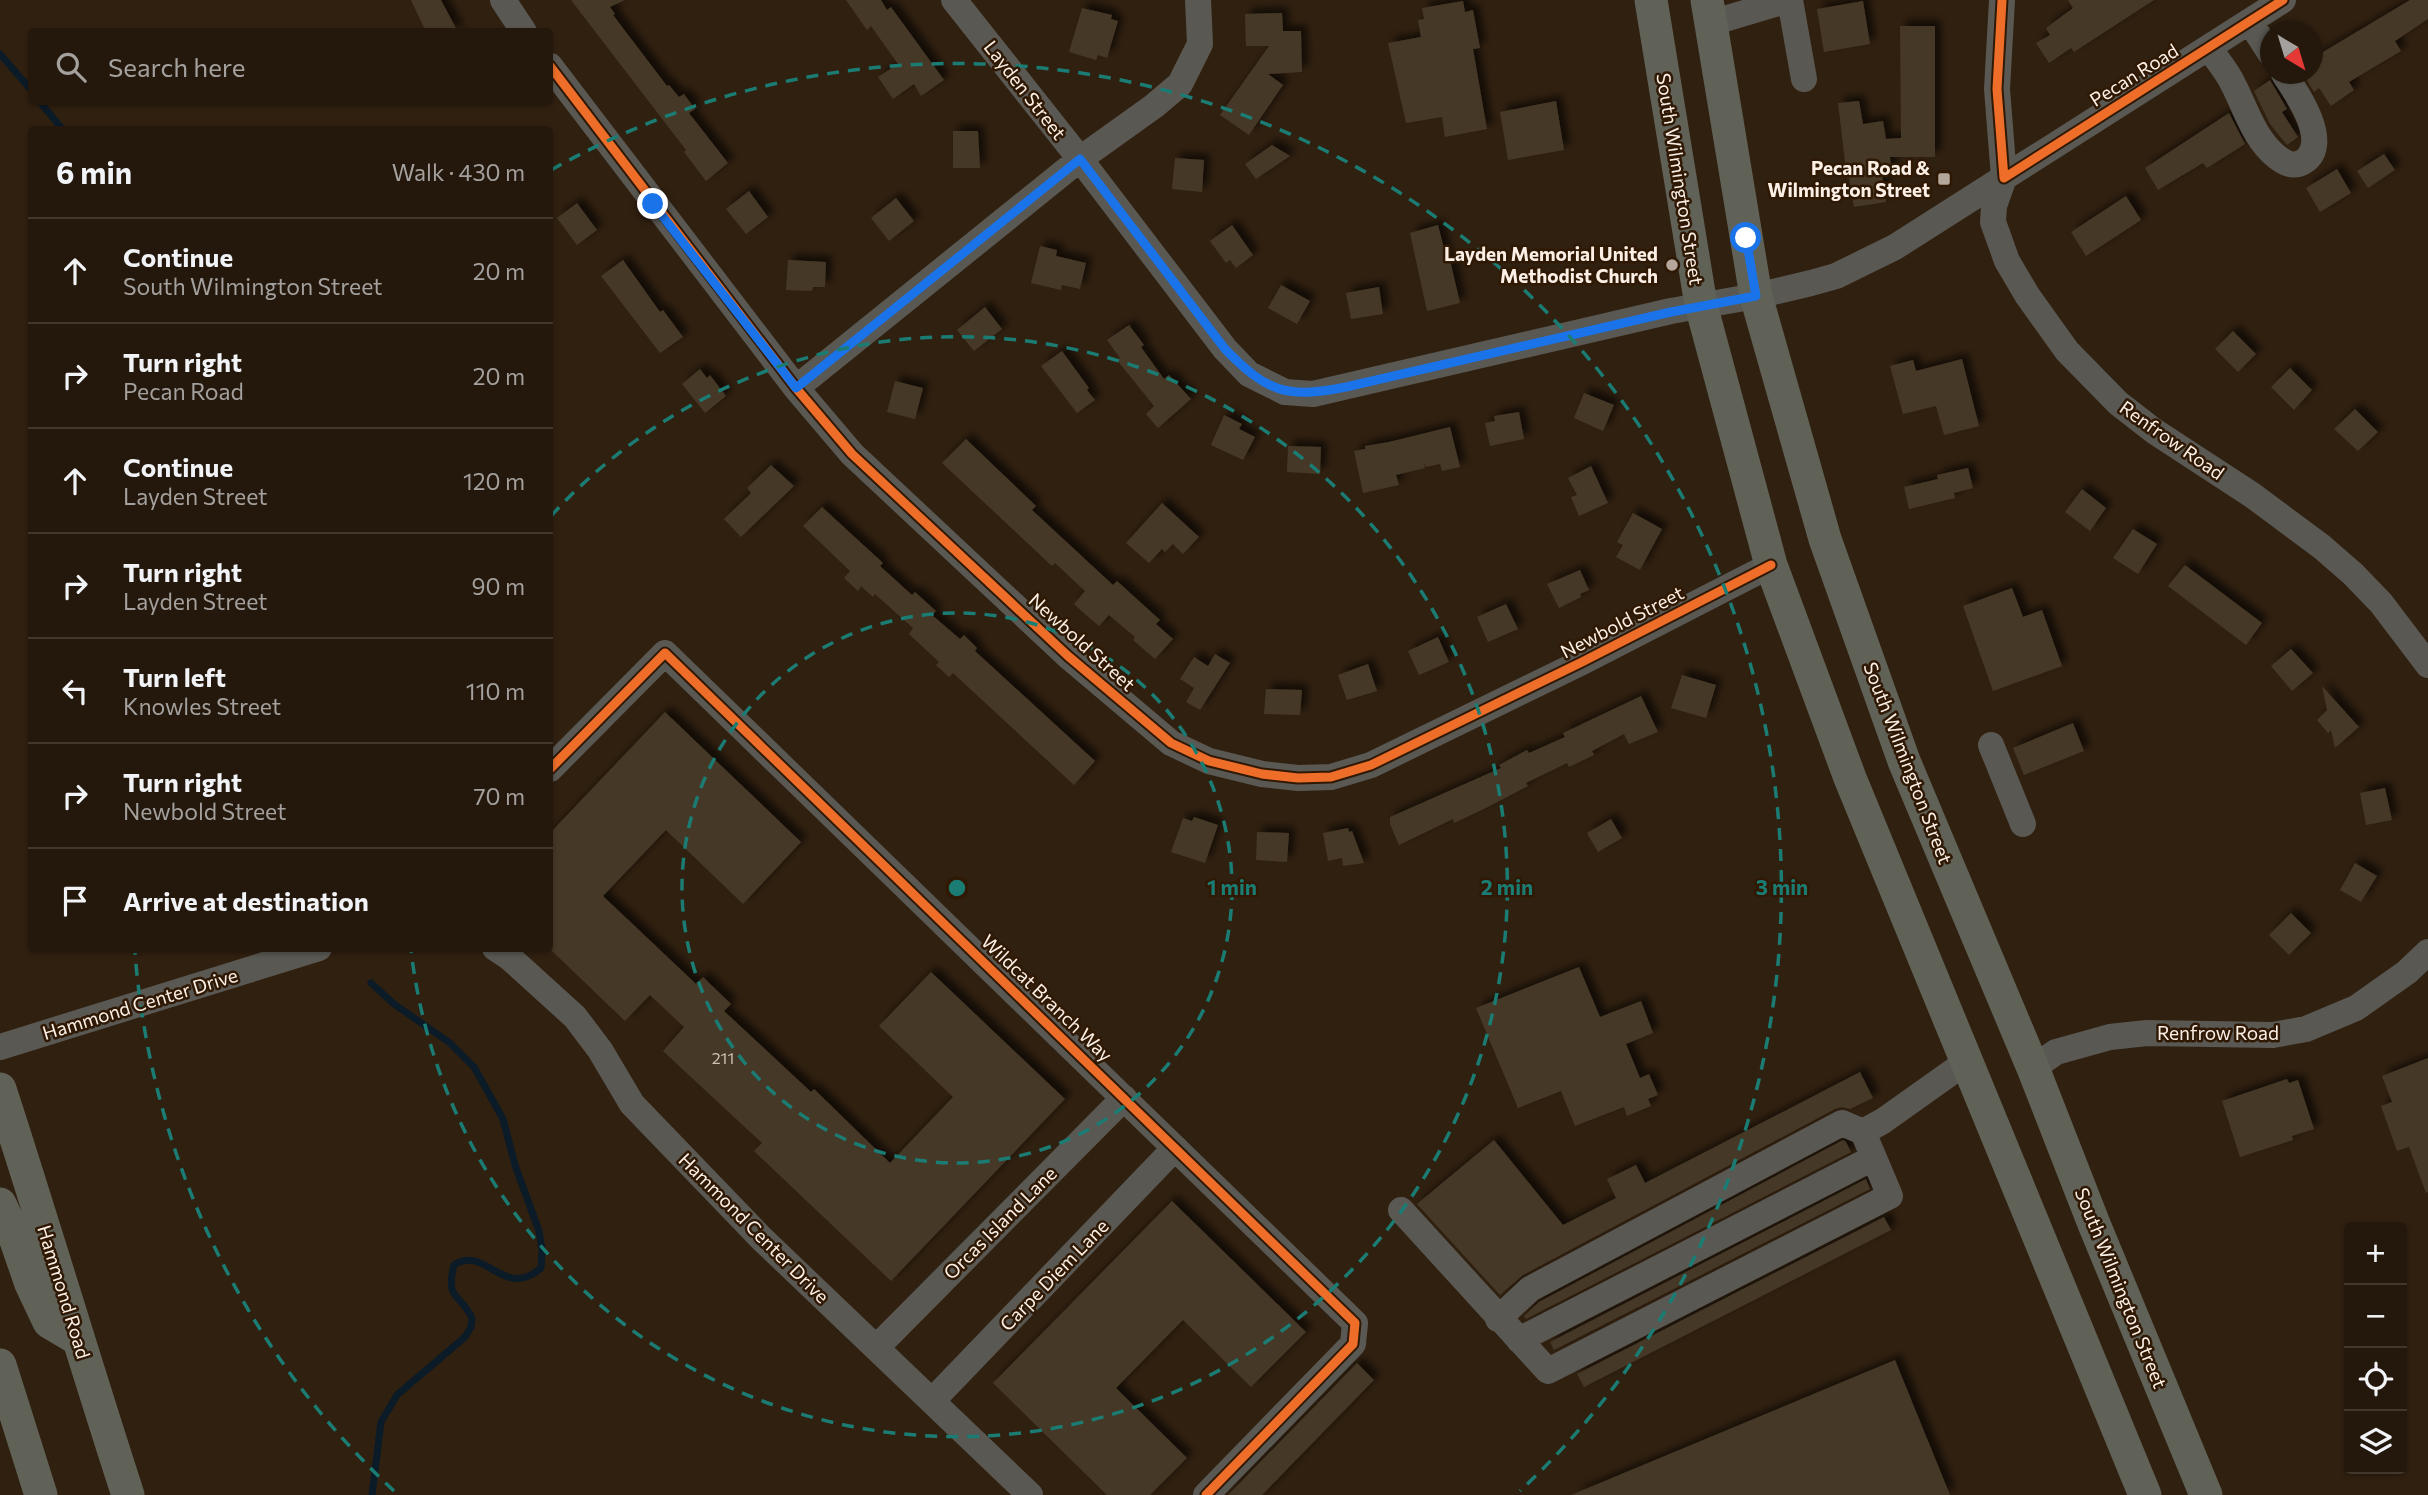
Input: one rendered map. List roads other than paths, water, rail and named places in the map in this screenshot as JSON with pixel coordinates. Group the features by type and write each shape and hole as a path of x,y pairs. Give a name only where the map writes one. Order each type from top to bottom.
{"main road":[{"name":"South Wilmington Street","path":"1651,0 1701,305 1771,565 1850,778 2145,1495"},
{"name":"South Wilmington Street","path":"1709,11 1756,296 1825,539 1904,761 2033,1069 2206,1495"},
{"name":"Hammond Road","path":"0,1089 61,1277 76,1338 128,1495"},
{"path":"0,1204 49,1322 76,1338"},
{"path":"0,1365 41,1495"}],"street":[{"path":"503,0 521,28"},
{"name":"Layden Street","path":"954,0 1225,349 1249,374 1285,392 1313,394 1335,390 1701,305"},
{"path":"796,388 1080,159 1180,84 1200,44 1198,0"},
{"path":"1709,11 1789,0 1804,79"},
{"name":"Renfrow Road","path":"2002,0 1997,89 2004,178 1994,206 1993,222 2007,261 2027,295 2067,351 2118,403 2154,431 2252,495 2322,547 2381,603 2428,665"},
{"name":"Pecan Road","path":"1701,305 1756,296 1836,276 1882,254 2283,0"},
{"path":"2250,22 2260,38"},
{"path":"2209,48 2232,81 2247,116 2262,141 2286,164 2297,165 2309,159 2315,136 2305,108 2290,84"},
{"name":"Newbold Street","path":"553,70 796,388 852,454 1069,656 1171,743 1209,761 1262,774 1298,778 1331,777 1371,765 1583,662 1771,565"},
{"name":"Wildcat Branch Way","path":"553,766 665,653 1355,1323 1353,1344 1206,1495"},
{"path":"1991,745 2023,824"},
{"name":"Hammond Center Drive","path":"0,1046 306,952"},
{"name":"Hammond Center Drive","path":"501,952 575,1017 600,1050 632,1104 761,1238 1030,1495"},
{"name":"Renfrow Road","path":"2033,1069 2056,1052 2110,1037 2147,1033 2273,1035 2306,1029 2356,1008 2407,972 2428,952"},
{"path":"1863,1132 1883,1121 1966,1062"},
{"name":"Orcas Island Lane","path":"876,1348 1124,1098"},
{"path":"1401,1210 1498,1318 1518,1340 1548,1371 1890,1196 1863,1132 1842,1123 1530,1289 1498,1318"},
{"name":"Carpe Diem Lane","path":"932,1401 1175,1148"},
{"path":"1518,1340 1873,1158"}],"waterway":[{"path":"0,54 28,86"},
{"path":"42,105 60,126"},
{"path":"371,983 394,1004 450,1043 474,1067 503,1119 515,1165 539,1231 542,1250 541,1268 516,1279 476,1261 465,1260 454,1265 451,1285 472,1318 471,1327 465,1337 397,1395 381,1422 372,1495"}],"place":[{"name":"Pecan Road & Wilmington Street","path":"1944,179"},
{"name":"Layden Memorial United Methodist Church","path":"1672,265"}]}
